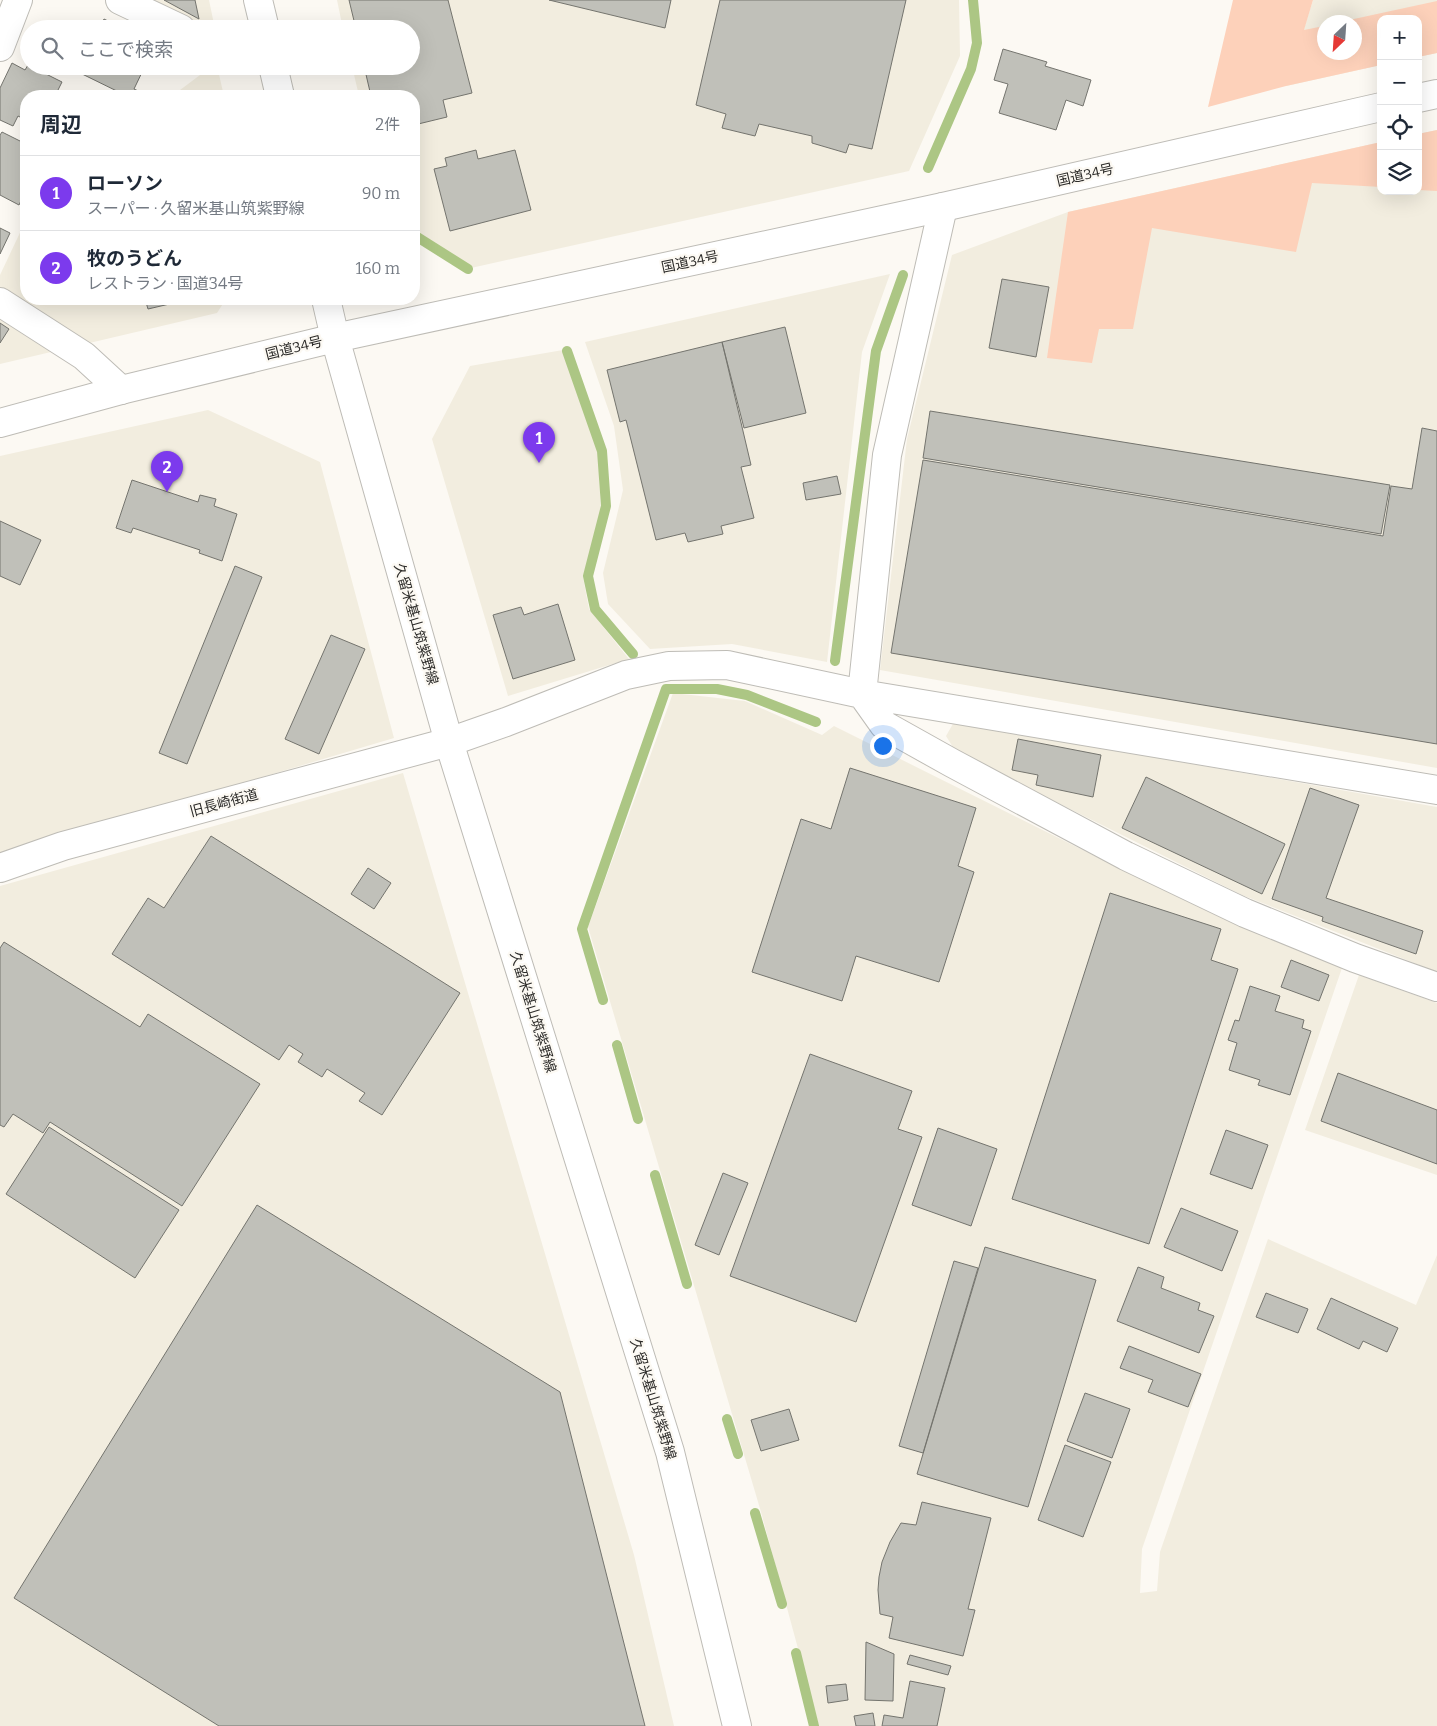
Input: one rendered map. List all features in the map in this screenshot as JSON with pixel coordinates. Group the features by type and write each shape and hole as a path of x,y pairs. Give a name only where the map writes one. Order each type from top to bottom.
{"main road":[{"path":"0,47 18,0"},
{"path":"120,0 162,20"},
{"path":"258,0 263,20"},
{"path":"275,75 279,90"},
{"path":"1422,97 1437,94"},
{"name":"国道34号","path":"0,423 121,390 335,338 943,207 1377,108"},
{"path":"943,207 887,455 862,694 884,724 952,763 1126,856 1245,913 1355,958 1437,987"},
{"path":"0,302 84,356 121,390"},
{"name":"久留米基山筑紫野線","path":"327,305 448,742 670,1452 737,1726"},
{"name":"旧長崎街道","path":"0,868 63,846 448,742 506,722 626,675 668,666 727,665 862,694 1437,790"}],"shaded area":[{"path":"147,0 209,0 213,20 186,20"},
{"path":"337,0 959,0 960,56 909,171 471,268 420,237 420,90 358,90 354,75 420,75 420,20 341,20"},
{"path":"1233,0 1313,0 1304,30 1317,27 1317,60 1362,60 1362,17 1437,1 1437,53 1422,56 1422,15 1377,15 1377,66 1286,86 1208,107"},
{"path":"1313,0 1437,0 1437,53 1422,56 1422,15 1377,15 1377,66 1286,86"},
{"path":"200,75 219,75 223,90 180,90"},
{"path":"1437,130 1437,768 880,670 907,439 952,255 1068,212 1377,143 1377,195 1422,195 1422,133"},
{"path":"1437,130 1437,191 1422,190 1422,133"},
{"path":"1377,143 1377,187 1312,183 1296,252 1152,228 1133,329 1099,329 1092,363 1047,358 1068,212"},
{"path":"20,233 20,305 222,305 217,313 0,364 0,275"},
{"path":"890,274 862,352 827,662 732,644 650,649 608,604 603,573 623,490 614,426 585,342"},
{"path":"563,350 598,451 601,514 583,577 589,609 629,659 508,696 432,439 470,366"},
{"path":"208,410 320,462 394,738 0,855 0,456"},
{"path":"673,693 745,701 822,735 834,726 1119,868 1342,968 1142,1549 1140,1593 1157,1591 1160,1552 1268,1239 1416,1305 1437,1255 1437,1726 819,1726 761,1512 588,927"},
{"path":"954,722 1437,807 1437,972 1242,895 956,752 946,736"},
{"path":"403,773 634,1555 674,1726 0,1726 0,886"},
{"path":"1359,975 1437,1003 1437,1175 1305,1130"}],"building":[{"path":"164,0 195,0 199,19"},
{"path":"349,0 448,0 472,93 443,100 447,117 420,124 420,90 370,90 366,75 420,75 420,20 354,20"},
{"path":"549,0 671,0 665,28"},
{"path":"720,0 906,0 872,149 849,144 846,153 812,143 812,136 759,124 755,136 722,128 726,114 696,105"},
{"path":"1003,49 1047,62 1045,66 1091,80 1083,106 1066,100 1056,130 999,113 1008,84 994,80"},
{"path":"12,63 20,67 20,75 48,75 62,82 58,90 20,90 20,117 18,116 13,126 0,120 0,88"},
{"path":"84,75 141,75 134,89 136,90 115,90"},
{"path":"2,132 20,141 19,205 0,195 0,135"},
{"path":"476,150 478,159 515,150 531,210 450,231 434,169 447,166 445,158"},
{"path":"0,228 10,233 0,254"},
{"path":"1002,279 1049,287 1036,357 989,348"},
{"path":"147,305 165,305 148,309"},
{"path":"0,323 9,329 0,343"},
{"path":"785,327 806,413 744,428 722,342"},
{"path":"722,342 751,465 741,467 754,518 721,526 723,534 688,542 685,533 656,540 626,420 620,422 607,370"},
{"path":"930,411 1390,485 1381,534 923,458"},
{"path":"1422,428 1437,431 1437,744 891,653 923,460 1383,536 1391,486 1412,489"},
{"path":"837,476 841,494 806,500 803,483"},
{"path":"132,480 198,502 200,495 216,499 214,506 237,514 222,561 199,553 200,550 133,528 131,533 116,528"},
{"path":"0,521 41,540 20,585 0,576"},
{"path":"235,566 262,577 187,764 159,753"},
{"path":"558,604 575,660 513,679 493,615 521,607 524,615"},
{"path":"331,635 365,649 319,754 285,739"},
{"path":"1018,739 1101,755 1093,797 1036,785 1038,775 1012,770"},
{"path":"850,768 976,808 958,866 974,872 939,982 856,956 842,1001 752,972 801,819 831,829"},
{"path":"1146,777 1285,844 1262,894 1122,828"},
{"path":"1310,788 1359,805 1326,898 1423,931 1416,954 1322,921 1323,917 1272,899"},
{"path":"211,836 460,993 382,1115 359,1101 365,1093 327,1069 322,1077 298,1062 303,1054 289,1045 279,1060 112,954 148,898 164,908"},
{"path":"368,868 391,883 374,909 351,894"},
{"path":"1110,893 1221,929 1211,960 1238,969 1149,1244 1012,1199"},
{"path":"4,942 140,1027 148,1014 260,1084 182,1206 50,1122 43,1133 13,1114 4,1127 0,1125 0,948"},
{"path":"1291,960 1329,975 1319,1001 1281,987"},
{"path":"1250,986 1280,996 1275,1011 1304,1020 1302,1028 1311,1031 1290,1095 1258,1085 1260,1080 1229,1070 1237,1043 1228,1040 1235,1020 1239,1021"},
{"path":"810,1054 912,1091 898,1129 922,1137 856,1322 730,1276"},
{"path":"1338,1073 1437,1110 1437,1164 1321,1121"},
{"path":"49,1127 179,1210 135,1278 6,1194"},
{"path":"938,1128 997,1149 971,1226 912,1205"},
{"path":"1226,1130 1268,1145 1252,1189 1210,1174"},
{"path":"723,1173 748,1183 719,1255 695,1245"},
{"path":"257,1205 560,1392 645,1726 219,1726 14,1598"},
{"path":"1181,1208 1238,1231 1222,1271 1164,1247"},
{"path":"985,1247 1096,1280 1028,1507 917,1474"},
{"path":"954,1261 978,1268 923,1453 899,1446"},
{"path":"1138,1267 1164,1277 1161,1288 1200,1303 1198,1310 1214,1316 1199,1353 1117,1321"},
{"path":"1266,1293 1308,1309 1298,1333 1256,1317"},
{"path":"1331,1298 1398,1328 1387,1352 1363,1341 1359,1349 1317,1329"},
{"path":"1129,1346 1201,1374 1188,1407 1148,1392 1153,1380 1120,1368"},
{"path":"1085,1393 1130,1409 1112,1458 1067,1441"},
{"path":"789,1409 799,1440 761,1451 751,1420"},
{"path":"1065,1445 1111,1462 1083,1537 1038,1520"},
{"path":"922,1502 991,1518 968,1609 975,1610 963,1656 889,1638 893,1617 880,1614 878,1590 882,1562 890,1542 901,1523 916,1525"},
{"path":"866,1642 894,1654 893,1701 865,1700"},
{"path":"910,1655 951,1666 948,1675 907,1664"},
{"path":"910,1681 945,1688 937,1726 882,1726 884,1715 903,1718"},
{"path":"846,1684 848,1700 828,1703 826,1686"},
{"path":"873,1713 875,1726 856,1726 854,1716"}],"waterway":[{"path":"928,168 971,69 977,43 973,0"},
{"path":"420,239 468,269"},
{"path":"835,661 876,351 903,275"},
{"path":"567,351 602,451 606,506 588,576 595,609 633,654"},
{"path":"603,1000 582,929 666,689 717,689 747,695 816,722"},
{"path":"617,1045 638,1119"},
{"path":"655,1175 687,1284"},
{"path":"727,1419 738,1454"},
{"path":"755,1513 782,1604"},
{"path":"796,1653 814,1726"}],"place":[{"name":"ローソン","path":"539,463"},
{"name":"牧のうどん","path":"167,492"}]}
